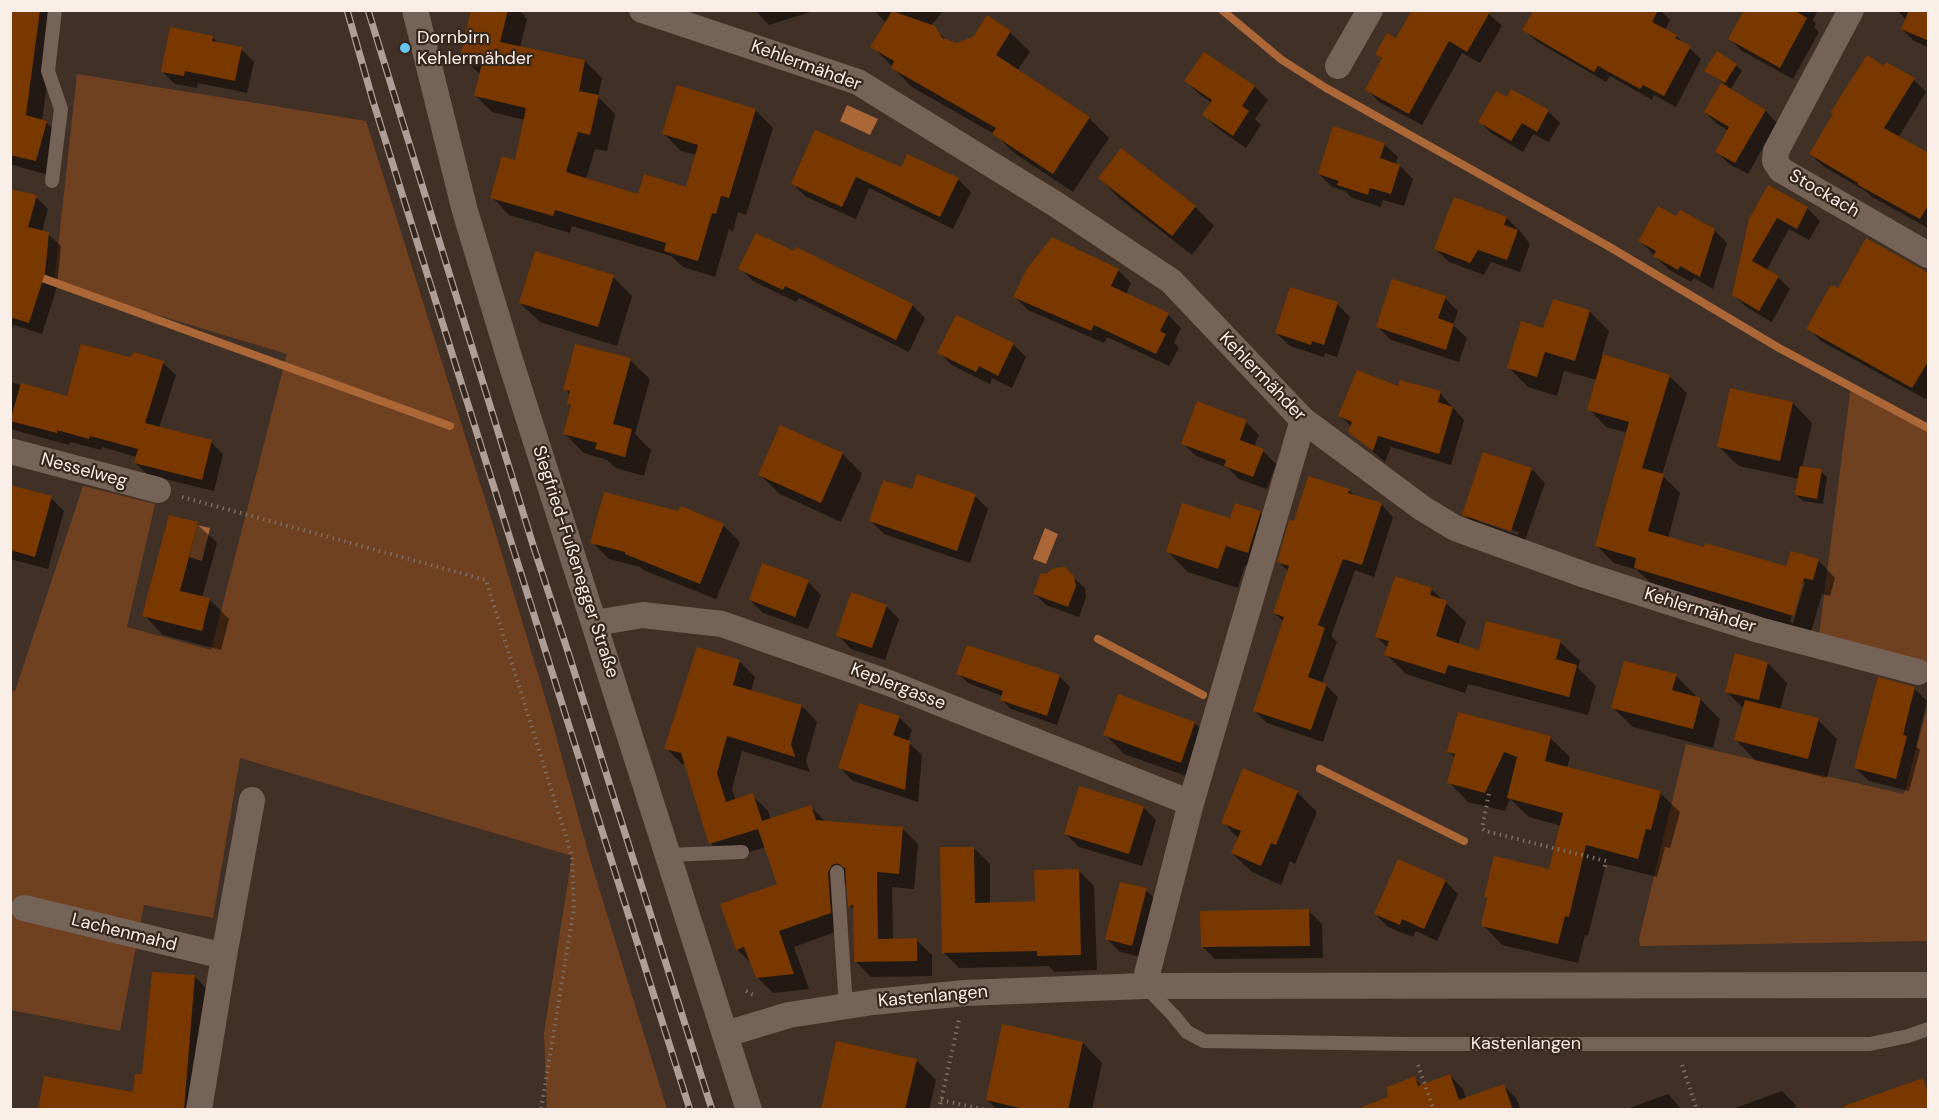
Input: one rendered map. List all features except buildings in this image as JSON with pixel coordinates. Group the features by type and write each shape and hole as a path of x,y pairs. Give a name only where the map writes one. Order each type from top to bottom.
{"street":[{"name":"Siegfried-Fußenegger Straße","path":"415,10 465,211 510,360 749,1110"},
{"name":"Kehlermähder","path":"642,10 858,82 1057,205 1171,281 1303,420 1422,508 1455,528 1585,575 1672,603 1759,630 1918,672"},
{"path":"1338,66 1370,10"},
{"name":"Stockach","path":"1851,10 1776,151 1775,161 1782,170 1929,255"},
{"path":"1144,986 1191,803 1303,420"},
{"name":"Nesselweg","path":"10,452 158,490"},
{"name":"Keplergasse","path":"595,623 643,615 722,624 889,683 1191,803"},
{"path":"199,1110 252,800"},
{"name":"Lachenmahd","path":"24,908 224,957"},
{"name":"Kastenlangen","path":"726,1034 789,1015 965,993 1144,986 1929,985"}],"lane":[{"path":"52,181 61,109 48,71 55,10"},
{"path":"669,855 742,852"},
{"path":"837,872 846,1007"},
{"name":"Kastenlangen","path":"1144,986 1187,1032 1204,1041 1410,1044 1870,1044 1929,1029"}],"path":[{"path":"158,490 486,580 572,856 574,908 541,1110"},
{"path":"1489,794 1482,828 1485,831 1606,861 1604,870"},
{"path":"939,1110 965,993"},
{"path":"1410,1044 1434,1110"},
{"path":"1674,1044 1697,1110"},
{"path":"941,1100 986,1110"}],"shaded area":[{"path":"77,74 366,121 491,518 550,714 590,859 667,1109 547,1109 544,1033 572,856 240,758 213,918 144,905 120,1031 11,1010 10,690 15,691 83,486 155,504 127,627 211,650 287,354 54,284"},
{"path":"847,105 878,119 870,135 840,121"},
{"path":"1851,385 1928,424 1928,666 1819,635"},
{"path":"197,525 210,528 202,561 189,557"},
{"path":"1045,528 1058,534 1046,564 1033,559"},
{"path":"1928,705 1928,941 1640,946 1639,939 1686,744 1904,794"}],"waterway":[{"path":"1222,10 1282,60 1326,88 1608,246 1779,348 1928,428"},
{"path":"34,275 450,426"},
{"path":"1098,639 1203,695"},
{"path":"1320,769 1464,841"}],"railway":[{"path":"347,10 373,101 690,1110"},
{"path":"368,10 533,545 712,1110"}],"place":[{"name":"Dornbirn Kehlermähder","path":"405,48"}]}
